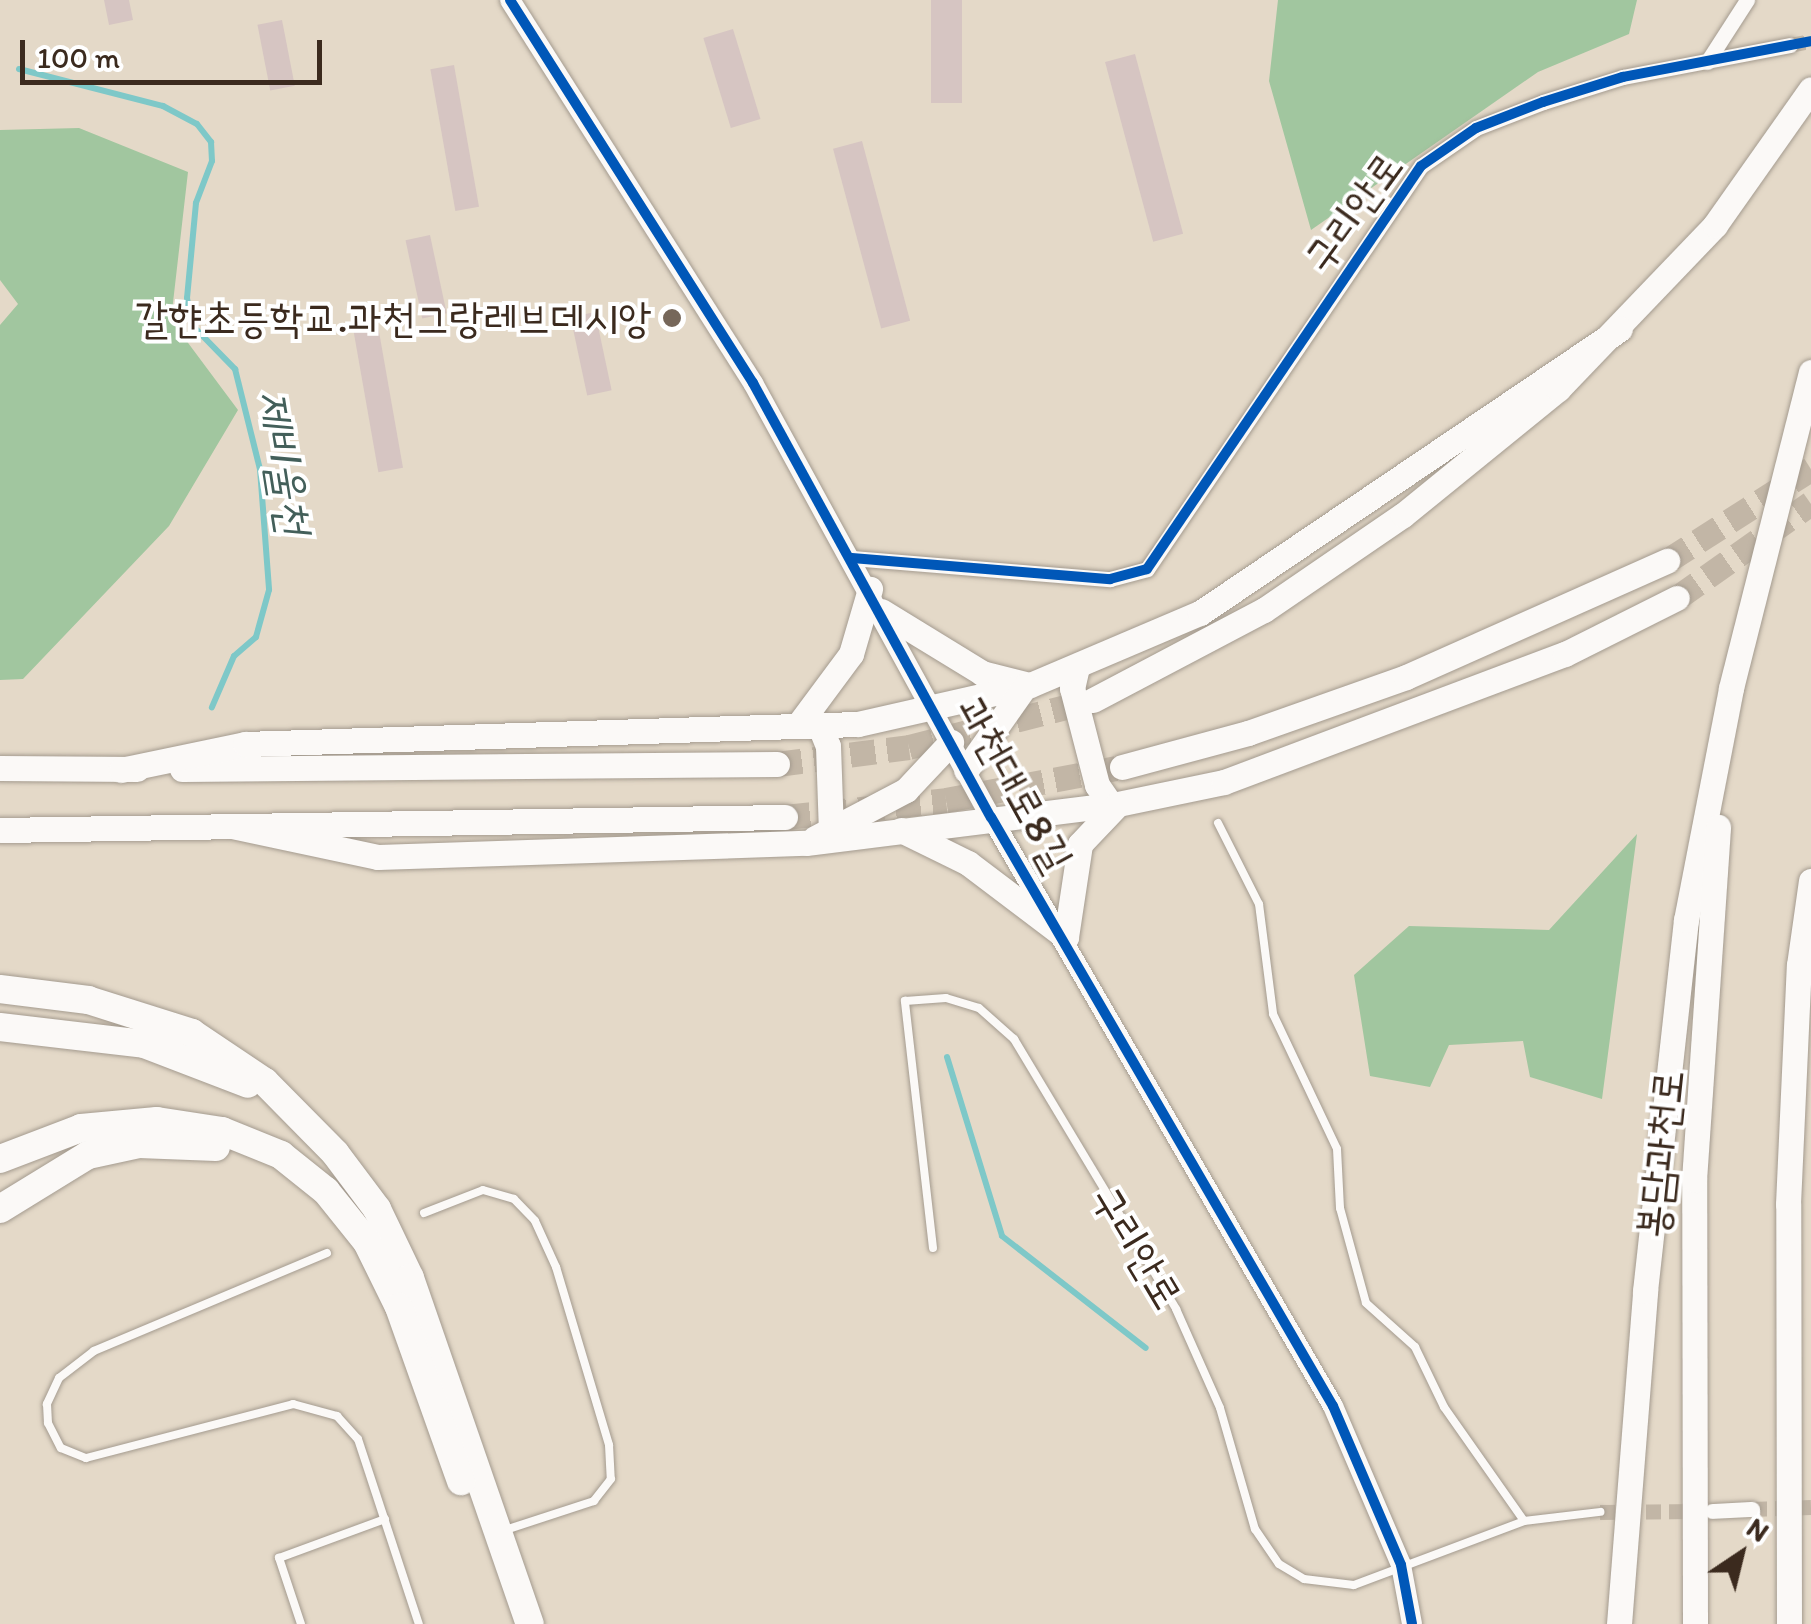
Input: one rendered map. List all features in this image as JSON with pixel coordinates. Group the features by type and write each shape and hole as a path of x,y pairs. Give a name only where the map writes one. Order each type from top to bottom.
{"highway":[{"path":"1094,700 1211,643 1389,524 1558,389 1715,225 1811,89"},
{"path":"122,770 245,744 809,724 936,710 1028,686 1200,613 1620,328"},
{"name":"봉담과천로","path":"1619,1624 1644,1292 1686,920 1730,688 1811,372"},
{"path":"1122,767 1248,734 1406,677 1667,561"},
{"path":"232,826 378,856 806,843 992,817 1115,805 1224,782 1564,654 1677,598"},
{"path":"809,724 851,654 876,600 982,673 1028,686"},
{"path":"1077,667 1072,688 1097,785 1115,805"},
{"path":"966,770 1028,686"},
{"name":"봉담과천로","path":"1696,1624 1694,1180 1730,688"},
{"path":"809,724 828,746 831,830"},
{"path":"806,843 906,790 951,742"},
{"path":"0,768 777,764"},
{"path":"901,830 968,863 1066,937 1080,844 1115,805"},
{"path":"0,830 785,817"},
{"path":"1789,1624 1788,1204 1799,965 1811,881"},
{"path":"0,989 88,1000 192,1033 265,1082 335,1153 376,1210 410,1278 530,1624"},
{"path":"0,1027 114,1037 208,1065 290,1111 335,1153"},
{"path":"0,1159 50,1137 124,1122 191,1124 251,1141 305,1172 348,1214 398,1307 512,1624"},
{"path":"0,1209 88,1154 138,1144 205,1144 261,1162 306,1190 349,1234 398,1307"}],"street":[{"name":"과천대로8길","path":"510,0 752,383 876,600 992,817 1066,937 1333,1406 1401,1565 1412,1624"},
{"path":"1707,62 1747,0"},
{"name":"구리안로","path":"852,558 1110,579 1147,569 1421,166 1476,128 1543,102 1790,45"},
{"path":"1712,1511 1752,1510"}],"lane":[{"path":"1218,824 1259,904 1274,1014 1337,1149 1344,1224 1366,1303 1416,1347 1444,1408 1524,1521"},
{"name":"구리안로","path":"933,1248 906,1001 946,998 979,1008 1014,1039 1176,1309 1220,1408 1255,1529 1279,1564 1331,1587 1524,1521 1600,1512"},
{"path":"424,1213 484,1190 514,1200 535,1221 556,1267 609,1445 611,1479 594,1501 497,1532"},
{"path":"327,1252 94,1351 59,1378 47,1404 48,1423 61,1448 86,1458 280,1407 316,1406 354,1431 419,1624"},
{"path":"301,1624 279,1558 384,1519"}],"green space":[{"path":"1278,0 1637,0 1629,34 1538,72 1311,230 1269,81"},
{"path":"79,128 188,172 171,320 238,410 169,526 23,679 0,680 0,325 18,304 0,280 0,130"},
{"path":"1637,834 1602,1099 1530,1077 1523,1041 1449,1045 1430,1087 1370,1076 1354,975 1409,926 1549,930"}],"building":[{"path":"104,0 129,0 133,20 109,25"},
{"path":"931,0 962,0 962,103 931,103"},
{"path":"282,20 295,86 270,91 257,25"},
{"path":"733,29 760,119 731,128 703,38"},
{"path":"1135,54 1183,234 1153,242 1105,62"},
{"path":"454,65 479,207 455,211 430,69"},
{"path":"862,141 910,321 881,328 833,149"},
{"path":"430,235 447,313 422,318 406,240"},
{"path":"595,312 612,390 587,395 571,317"},
{"path":"378,326 403,468 378,472 353,330"}],"waterway":[{"name":"제비울천","path":"19,69 163,106 197,124 211,142 212,161 196,203 187,298 192,325 235,369 260,469 269,590 256,637 234,656 212,707"},
{"name":"제비울천","path":"947,1057 1002,1236 1146,1348"}],"tunnel":[{"path":"1790,45 1811,41"},
{"path":"1667,561 1811,469"},
{"path":"1677,598 1811,503"},
{"path":"777,764 909,747 1093,700"},
{"path":"785,817 946,800 1122,767"},
{"path":"1752,1509 1811,1507"},
{"path":"1600,1512 1698,1511"}],"cycle path":[{"path":"510,0 753,383 991,817 1333,1406 1401,1565 1412,1624"},
{"path":"852,558 1110,579 1147,569 1421,166 1476,128 1543,102 1623,77 1811,41"}],"place":[{"name":"갈햔초등학교.과천그랑레브데시앙","path":"672,318"}]}
